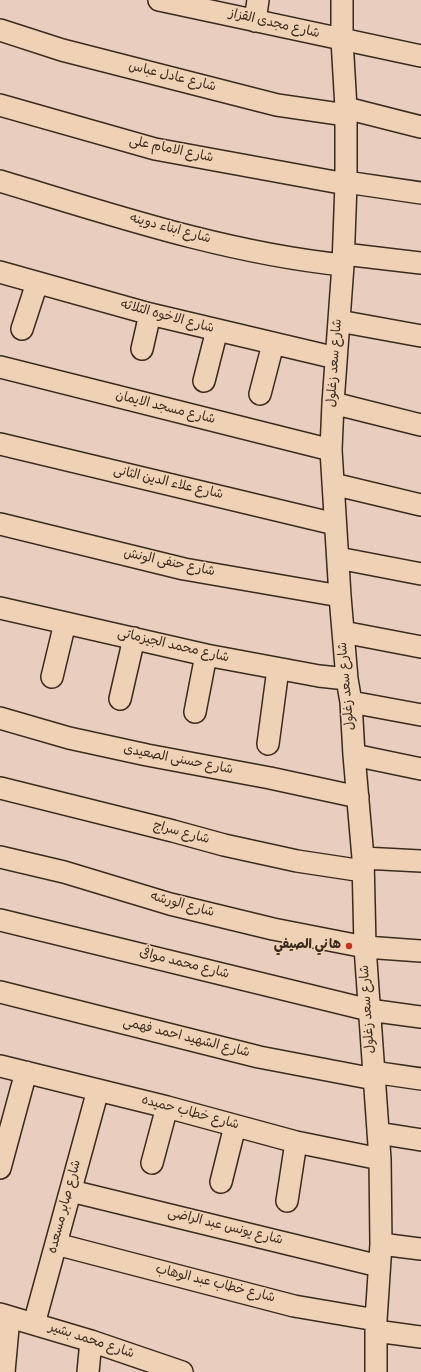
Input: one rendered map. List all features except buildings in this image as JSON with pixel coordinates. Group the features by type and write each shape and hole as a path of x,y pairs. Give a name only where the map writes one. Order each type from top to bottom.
{"street":[{"name":"شارع مجدى القزاز","path":"159,0 190,3 255,21 421,56"},
{"path":"255,21 258,0"},
{"name":"شارع سعد زغلول","path":"342,0 342,40 346,112 346,183 343,259 332,403 331,450 340,596 347,679 351,702 363,864 365,947 380,1159 380,1244 376,1326 376,1372"},
{"name":"شارع عادل عباس","path":"0,30 62,50 277,105 346,112 421,127"},
{"name":"شارع الامام على","path":"0,105 156,149 346,183 421,193"},
{"name":"شارع ابناء دوينه","path":"0,181 166,230 253,252 308,261 343,259 421,263"},
{"name":"شارع الاخوه الثلاثه","path":"0,272 150,314 336,358"},
{"path":"22,329 37,283"},
{"path":"142,349 150,314"},
{"path":"339,321 421,336"},
{"path":"204,381 217,330"},
{"path":"260,394 273,344"},
{"name":"شارع مسجد الايمان","path":"0,367 331,450"},
{"path":"332,403 421,425"},
{"name":"شارع علاء الدين الثانى","path":"0,444 335,524"},
{"path":"333,484 421,505"},
{"name":"شارع حنفى الونش","path":"0,524 184,568 340,596"},
{"path":"338,558 421,574"},
{"name":"شارع محمد الجيزماتى","path":"0,608 206,655 319,676 347,679"},
{"path":"52,677 65,623"},
{"path":"343,632 421,647"},
{"path":"120,699 134,638"},
{"path":"195,712 206,655"},
{"path":"268,744 278,669"},
{"path":"351,702 421,715"},
{"name":"شارع حسنى الصعيدى","path":"0,718 68,738 147,756 270,778 358,797"},
{"path":"354,755 421,769"},
{"name":"شارع سراج","path":"0,788 224,845 297,861 363,864 421,861"},
{"name":"شارع الورشه","path":"0,858 64,872 170,904 273,930 365,947 421,951"},
{"name":"شارع محمد موافى","path":"0,920 369,1010 421,1018"},
{"name":"شارع الشهيد احمد فهمى","path":"0,992 259,1057 374,1076 421,1079"},
{"name":"شارع خطاب حميده","path":"0,1066 167,1107 296,1142 380,1159"},
{"path":"0,1168 26,1072"},
{"name":"شارع صابر مسعده","path":"34,1324 98,1090"},
{"path":"152,1163 167,1107"},
{"path":"221,1182 235,1126"},
{"path":"378,1133 421,1140"},
{"path":"287,1201 296,1142"},
{"name":"شارع يونس عبد الراضى","path":"71,1191 379,1266"},
{"name":"شارع خطاب عبد الوهاب","path":"56,1244 294,1306 421,1337"},
{"path":"380,1244 421,1249"},
{"path":"4,1372 5,1315"},
{"name":"شارع محمد بشير","path":"5,1315 91,1341 181,1372"},
{"path":"88,1372 91,1341"}],"place":[{"name":"هاني الصيفي","path":"349,946"}]}
